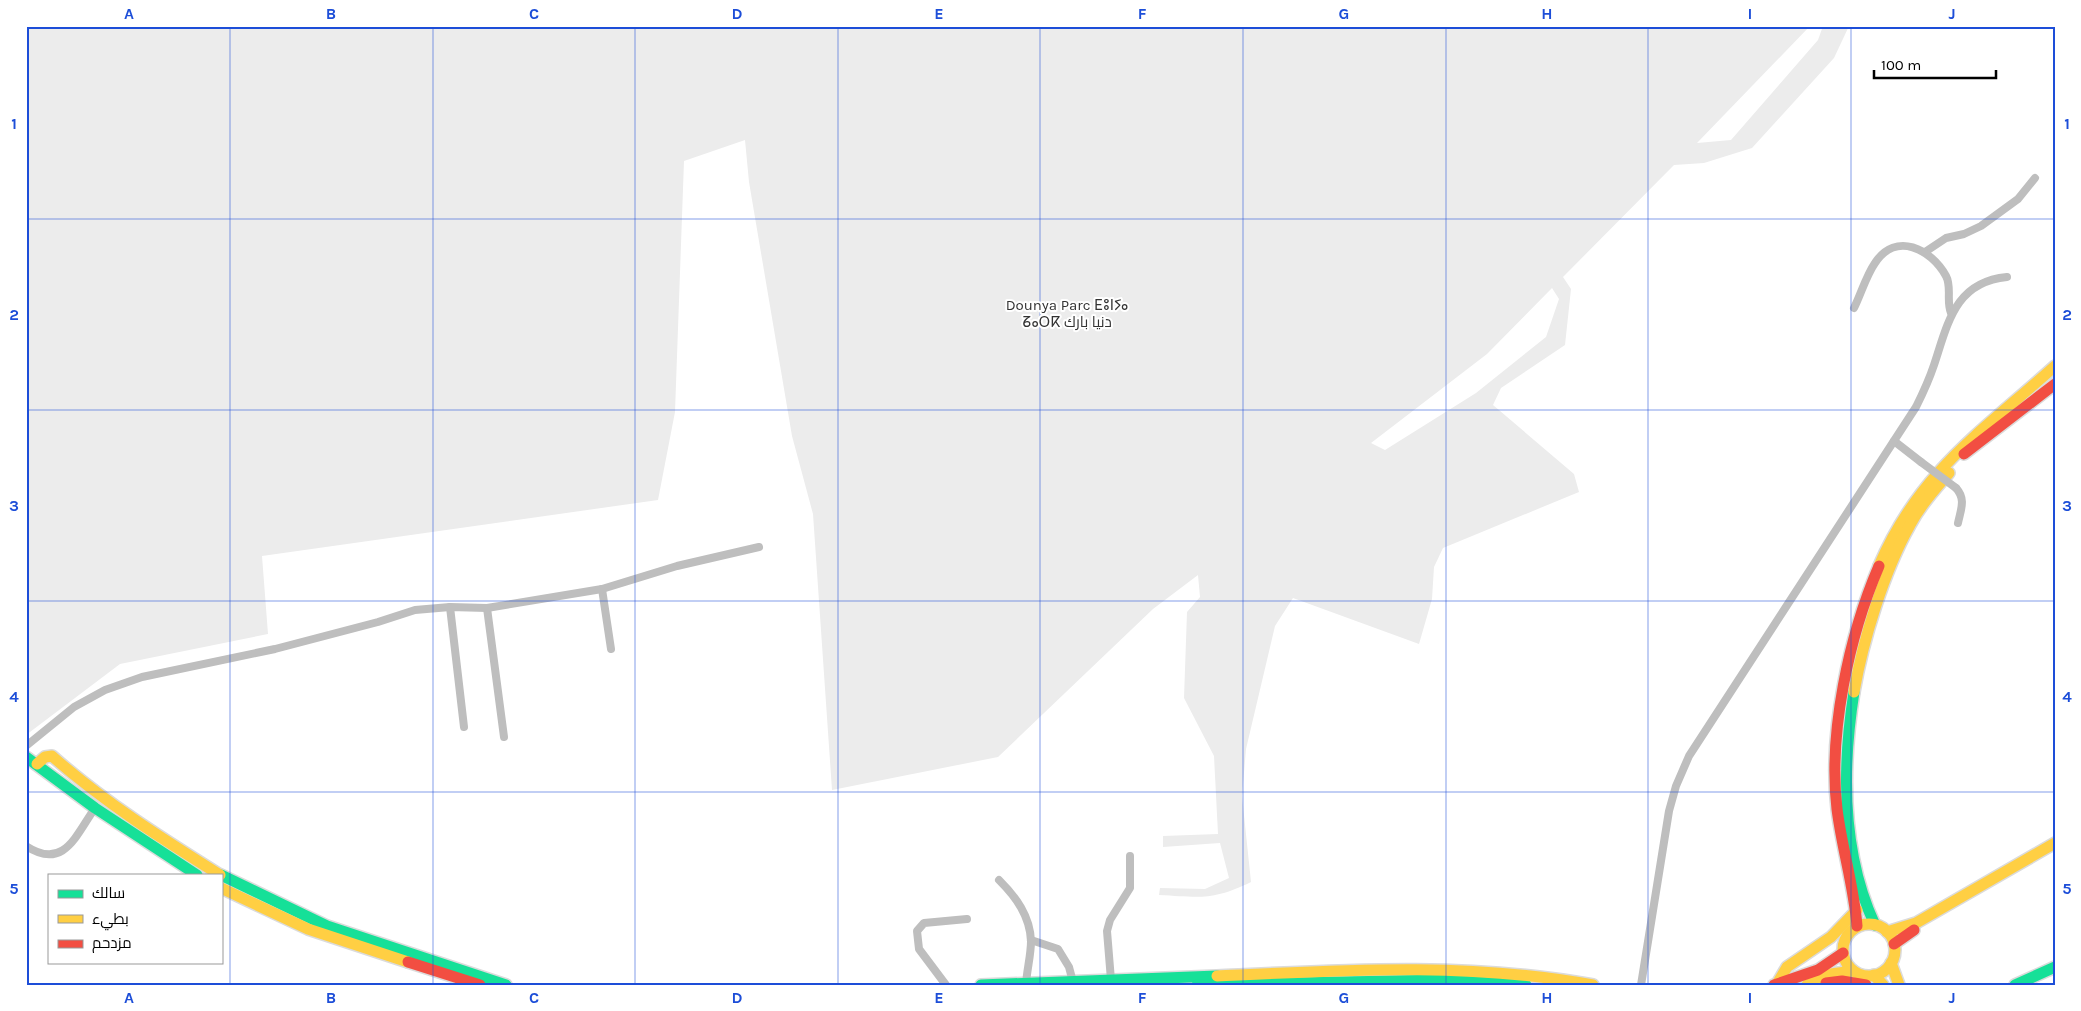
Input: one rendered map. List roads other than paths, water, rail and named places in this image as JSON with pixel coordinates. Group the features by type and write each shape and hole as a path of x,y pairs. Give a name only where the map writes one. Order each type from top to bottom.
{"main road":[{"path":"1858,926 1840,830 1835,756 1844,688 1874,580 1903,517 1932,478 1979,429 2055,366"},
{"path":"1875,925 1869,912 1856,862 1848,811 1846,764 1848,730 1857,679 1877,606 1906,533 1927,500 1962,456 2055,384"},
{"path":"26,756 95,808 195,874"},
{"path":"36,764 45,757 52,756 84,784 130,818 219,874"},
{"path":"1887,932 1916,923 2055,843"},
{"path":"1894,944 1911,932 2055,853"},
{"path":"222,876 284,907 327,926 506,985"},
{"path":"222,888 308,929 480,985"},
{"path":"1775,984 1787,967 1831,937 1856,910"},
{"path":"1875,925 1887,932 1894,944 1894,954 1891,963 1885,970 1874,975 1862,975 1853,971 1846,963 1843,953 1846,937 1858,926 1875,925"},
{"path":"1775,984 1818,970 1843,953"},
{"path":"1891,963 1899,985"},
{"path":"2015,985 2055,967"},
{"path":"981,985 1111,980 1133,982 1432,969 1523,972 1593,985"},
{"path":"1807,985 1831,974 1853,971"},
{"path":"1874,975 1883,985"},
{"path":"1197,985 1442,980 1526,985"},
{"path":"1822,985 1842,981 1866,985"}],"street":[{"path":"1925,252 1946,238 1973,231 1986,223 2018,199 2035,178"},
{"path":"1854,308 1875,264 1882,254 1891,249 1910,246 1925,252 1948,280 1948,304 1952,313"},
{"path":"1642,985 1669,811 1676,786 1689,756 1894,441 1924,391 1952,313 1962,298 1986,280 2007,277"},
{"path":"1894,441 1956,488 1962,495 1963,500 1958,523"},
{"path":"26,746 74,707 105,690 133,680 275,649 378,622 415,610 450,607 487,608 602,589 677,566 759,547"},
{"path":"602,589 611,649"},
{"path":"450,607 464,727"},
{"path":"487,608 504,738"},
{"path":"26,846 44,856 62,852 69,846 95,808"},
{"path":"1111,980 1107,931 1110,920 1130,888 1130,856"},
{"path":"999,880 1021,905 1028,922 1031,940 1026,984"},
{"path":"946,985 919,949 917,931 924,923 966,919"},
{"path":"1031,940 1058,949 1068,967 1072,982"}],"park label":[{"name":"Dounya Parc ⴹⵓⵏⵢⴰ ⵒⴰⵔⴽ دنيا بارك","path":"1067,314"}]}
